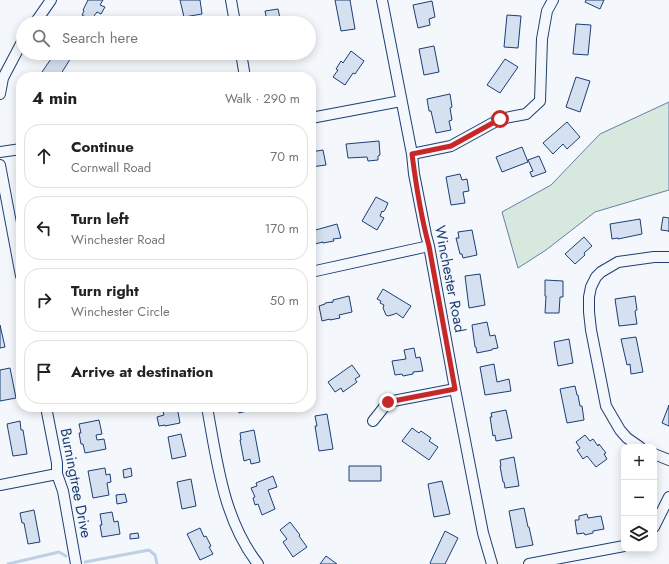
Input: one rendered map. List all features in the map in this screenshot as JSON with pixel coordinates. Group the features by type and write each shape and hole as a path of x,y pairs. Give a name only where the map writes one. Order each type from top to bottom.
{"street":[{"path":"40,16 51,0"},
{"path":"231,0 234,16"},
{"name":"Winchester Road","path":"382,0 483,533 492,564"},
{"path":"412,154 451,146 500,119 526,114 540,101 542,39 547,11 553,0"},
{"path":"0,94 3,78 16,53"},
{"path":"242,60 244,72"},
{"path":"316,117 401,101"},
{"path":"0,152 16,150"},
{"path":"0,165 16,250"},
{"path":"316,271 429,246"},
{"path":"636,444 627,438 620,430 606,406 591,330 589,297 591,287 596,277 618,262 654,257 669,257"},
{"path":"373,421 388,402 455,389"},
{"name":"Burningtree Drive","path":"47,412 57,463 57,474 63,492 76,564"},
{"path":"208,412 224,496 232,519 258,564"},
{"path":"657,455 669,460"},
{"path":"0,485 57,474"},
{"path":"657,521 669,497"},
{"path":"529,564 621,547"}],"shaded area":[{"path":"669,102 669,190 595,212 546,250 518,268 502,212 551,185 600,134"}],"building":[{"path":"88,0 103,0 100,5 105,7 101,14 97,12 94,16 84,16 82,15"},
{"path":"180,0 200,0 202,14 184,16"},
{"path":"335,0 350,0 355,29 341,31"},
{"path":"586,0 604,0 600,9 585,2"},
{"path":"432,1 435,17 429,19 430,25 418,28 413,5"},
{"path":"278,9 280,16 266,16 265,11"},
{"path":"507,15 521,16 518,48 504,47"},
{"path":"576,24 591,25 588,55 573,54"},
{"path":"434,46 439,72 424,75 419,49"},
{"path":"351,51 364,61 345,85 333,77 338,70 336,69 341,61 343,63"},
{"path":"505,59 518,67 500,93 487,85"},
{"path":"50,60 70,60 62,72 42,72"},
{"path":"576,77 590,81 580,112 566,107"},
{"path":"450,94 452,120 449,121 451,130 436,133 427,99"},
{"path":"567,122 580,137 567,149 563,144 553,154 543,143"},
{"path":"379,141 380,155 378,156 378,160 368,161 367,157 348,158 346,144"},
{"path":"522,147 528,162 502,172 496,157"},
{"path":"323,150 326,165 316,166 316,151"},
{"path":"539,156 546,172 532,177 530,172 533,171 528,160"},
{"path":"460,174 462,180 467,179 469,191 463,192 465,203 451,205 446,177"},
{"path":"376,197 388,203 385,210 383,212 382,211 380,216 384,218 377,230 362,221"},
{"path":"663,217 669,218 669,231 661,230"},
{"path":"640,219 642,234 612,239 610,224"},
{"path":"337,224 341,238 333,239 334,241 316,244 316,230"},
{"path":"472,230 477,255 463,258 462,254 460,254 456,238 459,238 458,232"},
{"path":"584,237 592,246 575,264 565,254"},
{"path":"480,274 485,305 469,308 465,276"},
{"path":"545,280 563,281 563,297 560,297 559,313 545,313"},
{"path":"383,289 411,306 403,318 396,313 388,316 386,315 383,308 384,305 377,299"},
{"path":"349,296 352,312 339,315 340,318 322,321 319,306 325,303 332,303 333,300"},
{"path":"635,296 637,324 619,326 615,299"},
{"path":"487,322 490,336 495,335 498,348 477,353 472,325"},
{"path":"0,325 5,347 0,348"},
{"path":"636,337 643,372 631,374 630,364 627,365 621,339"},
{"path":"569,339 573,363 558,366 554,342"},
{"path":"414,348 416,358 420,357 423,371 413,372 413,374 403,376 402,374 395,375 392,361 406,359 404,350"},
{"path":"494,364 497,382 509,379 511,391 485,395 480,367"},
{"path":"352,365 360,376 355,379 357,382 343,392 341,388 335,392 328,382"},
{"path":"10,368 16,398 0,401 0,370"},
{"path":"575,386 580,406 582,406 584,420 567,423 560,389"},
{"path":"669,405 669,426 662,423"},
{"path":"506,410 512,438 496,441 495,435 493,436 490,417 492,417 491,413"},
{"path":"163,412 178,412 180,423 159,426 157,417 164,415"},
{"path":"327,414 333,449 319,451 315,416"},
{"path":"99,420 102,434 96,435 97,440 104,439 106,449 85,453 83,444 81,444 79,424"},
{"path":"20,421 27,454 13,456 7,424"},
{"path":"412,428 419,433 421,431 431,438 429,441 438,447 429,460 402,441"},
{"path":"254,430 260,462 251,464 250,459 244,461 240,433"},
{"path":"181,434 186,456 172,459 168,437"},
{"path":"585,435 590,441 593,439 598,446 599,444 606,453 604,454 607,459 596,467 587,456 583,459 577,450 580,448 576,442"},
{"path":"514,457 519,486 505,488 500,460"},
{"path":"349,466 381,466 381,481 349,481"},
{"path":"105,468 106,475 110,474 111,482 107,483 109,495 93,498 88,471"},
{"path":"131,468 132,476 124,478 123,470"},
{"path":"273,476 277,487 268,490 275,509 262,515 258,504 255,505 253,498 255,497 251,488 257,486 256,483"},
{"path":"191,479 196,506 182,509 177,482"},
{"path":"442,481 450,514 434,517 428,484"},
{"path":"125,494 127,502 117,504 116,495"},
{"path":"524,508 533,545 516,548 509,511"},
{"path":"34,510 40,542 28,544 24,523 22,523 20,513"},
{"path":"112,512 114,522 118,521 120,534 102,537 100,514"},
{"path":"587,514 588,518 601,516 604,529 593,531 593,533 585,535 584,533 577,534 575,520 579,520 579,516"},
{"path":"290,522 307,547 293,557 283,542 287,539 280,530"},
{"path":"200,528 204,537 206,536 211,546 209,547 213,554 200,560 187,534"},
{"path":"445,531 458,538 445,564 431,564 430,563"},
{"path":"138,533 139,538 130,539 130,534"},
{"path":"326,556 337,564 320,564"}],"waterway":[{"path":"85,562 149,550 155,555 157,564"},
{"path":"8,564 59,552 66,556"}],"route":[{"path":"388,402 455,389 429,246 414,174 412,154 451,146 500,119"}]}
